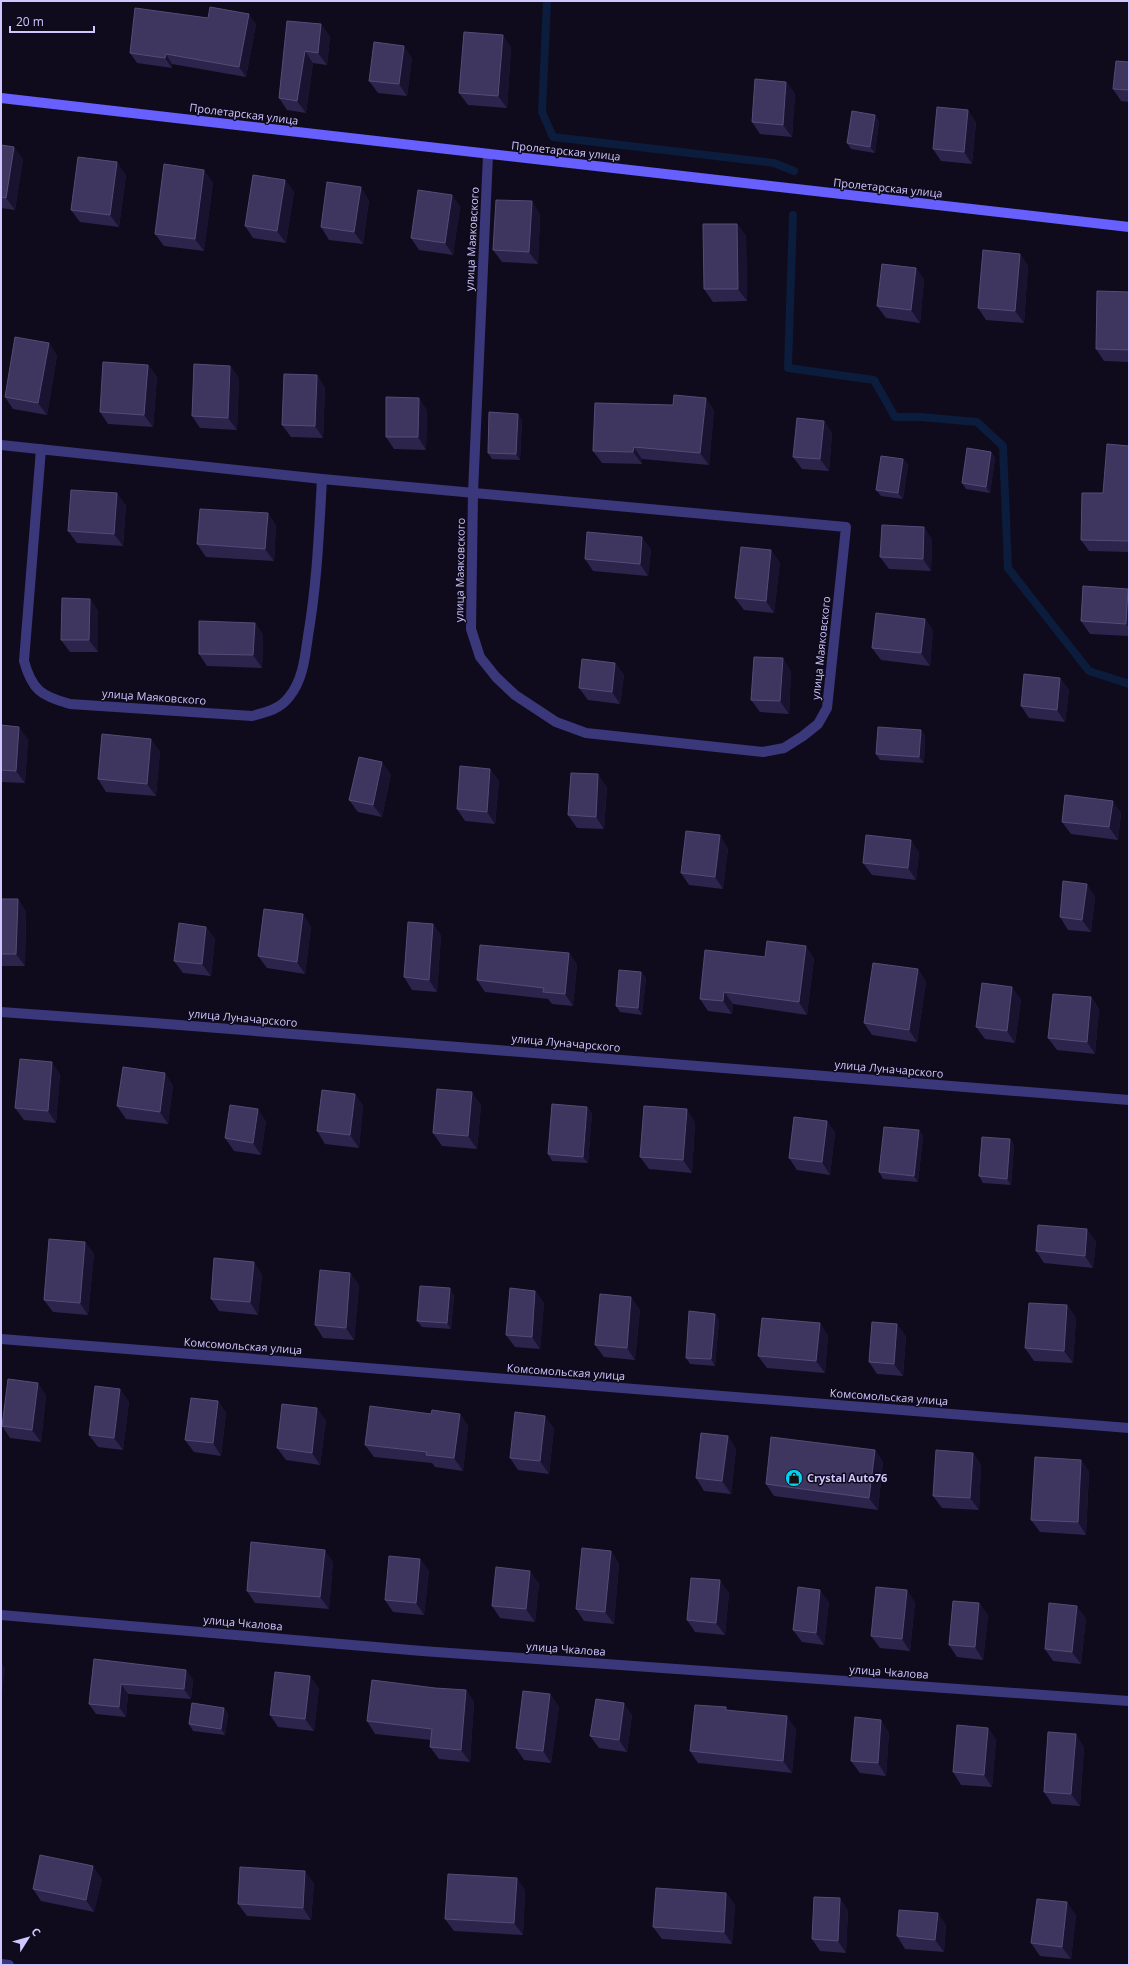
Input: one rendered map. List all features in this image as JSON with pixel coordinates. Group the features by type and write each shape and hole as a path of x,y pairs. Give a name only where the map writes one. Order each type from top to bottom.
{"main road":[{"name":"Пролетарская улица","path":"1,98 488,155 1129,227"}],"street":[{"name":"улица Маяковского","path":"1,445 322,479 473,493 846,527 827,708 818,724 784,748 763,752 586,733 556,722 515,695 496,677 480,657 471,630 473,493 488,155"},
{"name":"улица Маяковского","path":"41,449 24,661 28,676 37,690 52,698 70,704 252,716 274,710 289,697 298,681 304,664 314,602 322,479"},
{"name":"улица Луначарского","path":"1,1012 149,1022 1129,1100"},
{"name":"Комсомольская улица","path":"1,1339 1129,1428"},
{"name":"улица Чкалова","path":"1,1615 422,1651 1129,1701"},
{"path":"1,1964 9,1965"}],"building":[{"path":"210,7 249,14 239,67 166,54 165,58 130,53 135,8 208,18"},
{"path":"287,21 321,24 318,53 305,51 297,101 279,98"},
{"path":"464,32 503,35 498,96 459,93"},
{"path":"374,42 404,46 399,84 369,81"},
{"path":"1116,61 1129,62 1129,90 1113,89"},
{"path":"755,79 786,82 783,125 752,122"},
{"path":"937,107 968,110 964,152 933,149"},
{"path":"852,111 875,115 870,147 847,143"},
{"path":"1,145 14,147 6,198 1,197"},
{"path":"78,157 117,162 110,215 71,210"},
{"path":"164,164 204,170 195,239 155,234"},
{"path":"253,175 285,180 277,231 245,226"},
{"path":"327,182 361,187 354,232 321,227"},
{"path":"418,190 452,195 445,243 411,238"},
{"path":"496,200 532,201 529,252 493,250"},
{"path":"703,224 737,224 738,289 704,289"},
{"path":"983,250 1020,254 1015,311 978,308"},
{"path":"882,264 916,268 911,310 877,306"},
{"path":"1097,291 1129,292 1129,350 1096,349"},
{"path":"15,337 49,343 38,403 5,397"},
{"path":"103,362 148,365 144,415 100,412"},
{"path":"194,364 230,366 228,418 192,416"},
{"path":"284,374 317,375 315,426 282,425"},
{"path":"674,395 706,398 700,453 634,447 633,452 593,451 595,403 673,405"},
{"path":"386,397 419,398 418,437 386,437"},
{"path":"489,412 518,414 516,454 488,453"},
{"path":"797,418 824,421 820,459 793,457"},
{"path":"1107,444 1129,446 1129,541 1081,540 1082,493 1103,493"},
{"path":"967,448 991,452 986,487 962,483"},
{"path":"881,456 903,459 898,493 876,490"},
{"path":"71,490 117,493 114,534 68,531"},
{"path":"200,509 268,513 265,549 197,544"},
{"path":"882,525 924,527 923,559 880,557"},
{"path":"587,532 642,537 640,564 585,559"},
{"path":"741,547 771,550 766,601 735,598"},
{"path":"1083,586 1128,589 1126,624 1081,621"},
{"path":"62,598 90,599 89,640 61,640"},
{"path":"876,613 925,619 921,653 872,648"},
{"path":"199,621 255,623 253,655 199,654"},
{"path":"754,657 783,658 780,701 751,700"},
{"path":"582,659 615,663 612,692 579,688"},
{"path":"1024,674 1060,678 1057,710 1021,706"},
{"path":"1,725 19,727 16,771 1,770"},
{"path":"878,727 921,730 919,757 876,754"},
{"path":"102,734 151,739 147,784 98,779"},
{"path":"359,757 382,762 373,805 349,800"},
{"path":"460,766 490,769 487,812 457,809"},
{"path":"571,773 598,774 596,817 568,815"},
{"path":"1065,795 1113,801 1109,827 1062,822"},
{"path":"686,831 720,835 715,877 681,873"},
{"path":"866,835 911,840 908,868 863,863"},
{"path":"1063,881 1087,884 1082,920 1060,917"},
{"path":"1,899 18,899 16,954 1,954"},
{"path":"264,909 303,914 297,962 258,956"},
{"path":"408,922 433,924 429,980 404,977"},
{"path":"179,923 206,927 202,964 174,961"},
{"path":"767,941 806,946 799,1002 724,992 723,1001 700,999 705,950 765,957"},
{"path":"480,945 569,953 565,994 543,992 544,988 477,980"},
{"path":"873,963 918,969 909,1030 864,1023"},
{"path":"619,970 641,972 638,1008 616,1006"},
{"path":"982,983 1012,987 1007,1031 976,1027"},
{"path":"1053,994 1091,997 1087,1042 1048,1038"},
{"path":"20,1059 52,1062 48,1111 15,1108"},
{"path":"123,1067 165,1073 160,1112 117,1106"},
{"path":"437,1089 472,1092 468,1136 433,1133"},
{"path":"322,1090 355,1094 350,1135 317,1131"},
{"path":"552,1104 587,1107 583,1157 548,1154"},
{"path":"230,1105 258,1109 253,1143 225,1138"},
{"path":"644,1106 687,1109 683,1160 640,1157"},
{"path":"794,1117 827,1121 822,1162 789,1158"},
{"path":"884,1127 919,1130 914,1176 879,1172"},
{"path":"982,1137 1010,1139 1007,1179 979,1176"},
{"path":"1038,1225 1087,1229 1085,1256 1036,1251"},
{"path":"49,1239 85,1242 80,1303 44,1300"},
{"path":"214,1258 254,1262 250,1302 211,1299"},
{"path":"320,1270 350,1273 346,1328 315,1325"},
{"path":"420,1286 450,1288 447,1323 417,1321"},
{"path":"510,1288 535,1291 532,1337 506,1335"},
{"path":"600,1294 631,1297 627,1348 595,1345"},
{"path":"1029,1303 1067,1305 1064,1351 1025,1348"},
{"path":"689,1311 715,1314 711,1359 686,1358"},
{"path":"762,1318 820,1323 816,1361 758,1356"},
{"path":"872,1322 897,1324 894,1364 869,1362"},
{"path":"8,1379 38,1383 32,1430 2,1426"},
{"path":"95,1386 120,1389 114,1438 89,1435"},
{"path":"191,1398 218,1401 213,1443 185,1440"},
{"path":"282,1404 317,1408 312,1453 277,1448"},
{"path":"370,1406 431,1414 432,1410 460,1414 454,1458 426,1455 427,1452 365,1445"},
{"path":"515,1412 545,1416 540,1461 510,1458"},
{"path":"701,1433 728,1436 722,1481 696,1478"},
{"path":"771,1437 875,1450 869,1498 766,1484"},
{"path":"936,1450 973,1453 970,1498 933,1496"},
{"path":"1035,1457 1081,1460 1078,1522 1031,1520"},
{"path":"251,1542 325,1550 320,1597 247,1591"},
{"path":"582,1548 611,1551 605,1612 576,1609"},
{"path":"389,1556 420,1559 416,1603 385,1600"},
{"path":"496,1567 530,1571 526,1609 492,1606"},
{"path":"691,1578 720,1580 716,1623 687,1620"},
{"path":"798,1587 820,1590 816,1633 793,1630"},
{"path":"876,1587 907,1590 902,1639 871,1636"},
{"path":"953,1601 979,1603 975,1647 949,1645"},
{"path":"1049,1603 1077,1606 1072,1652 1045,1649"},
{"path":"94,1659 186,1670 184,1689 121,1684 119,1707 89,1704"},
{"path":"275,1672 310,1676 305,1719 270,1715"},
{"path":"372,1680 435,1688 466,1690 461,1750 430,1747 432,1729 367,1721"},
{"path":"523,1691 550,1694 543,1751 516,1748"},
{"path":"596,1699 624,1703 619,1740 590,1736"},
{"path":"192,1703 224,1708 221,1729 189,1724"},
{"path":"695,1705 726,1707 726,1710 787,1716 783,1761 690,1751"},
{"path":"855,1717 881,1720 878,1763 851,1761"},
{"path":"957,1725 988,1728 984,1775 953,1772"},
{"path":"1048,1732 1076,1734 1071,1794 1044,1792"},
{"path":"40,1855 93,1866 86,1900 33,1889"},
{"path":"240,1867 305,1871 303,1908 238,1904"},
{"path":"448,1874 517,1878 514,1923 445,1919"},
{"path":"656,1888 726,1893 724,1932 653,1927"},
{"path":"814,1897 840,1898 838,1941 812,1939"},
{"path":"1037,1899 1067,1902 1062,1947 1031,1943"},
{"path":"899,1910 938,1913 935,1940 897,1936"}],"waterway":[{"path":"547,1 542,112 553,137 774,163 794,171"},
{"path":"793,215 788,368 874,380 895,417 920,417 977,422 1003,446 1008,568 1089,671 1129,684"}],"place":[{"name":"Crystal Auto76","path":"794,1478"}]}
